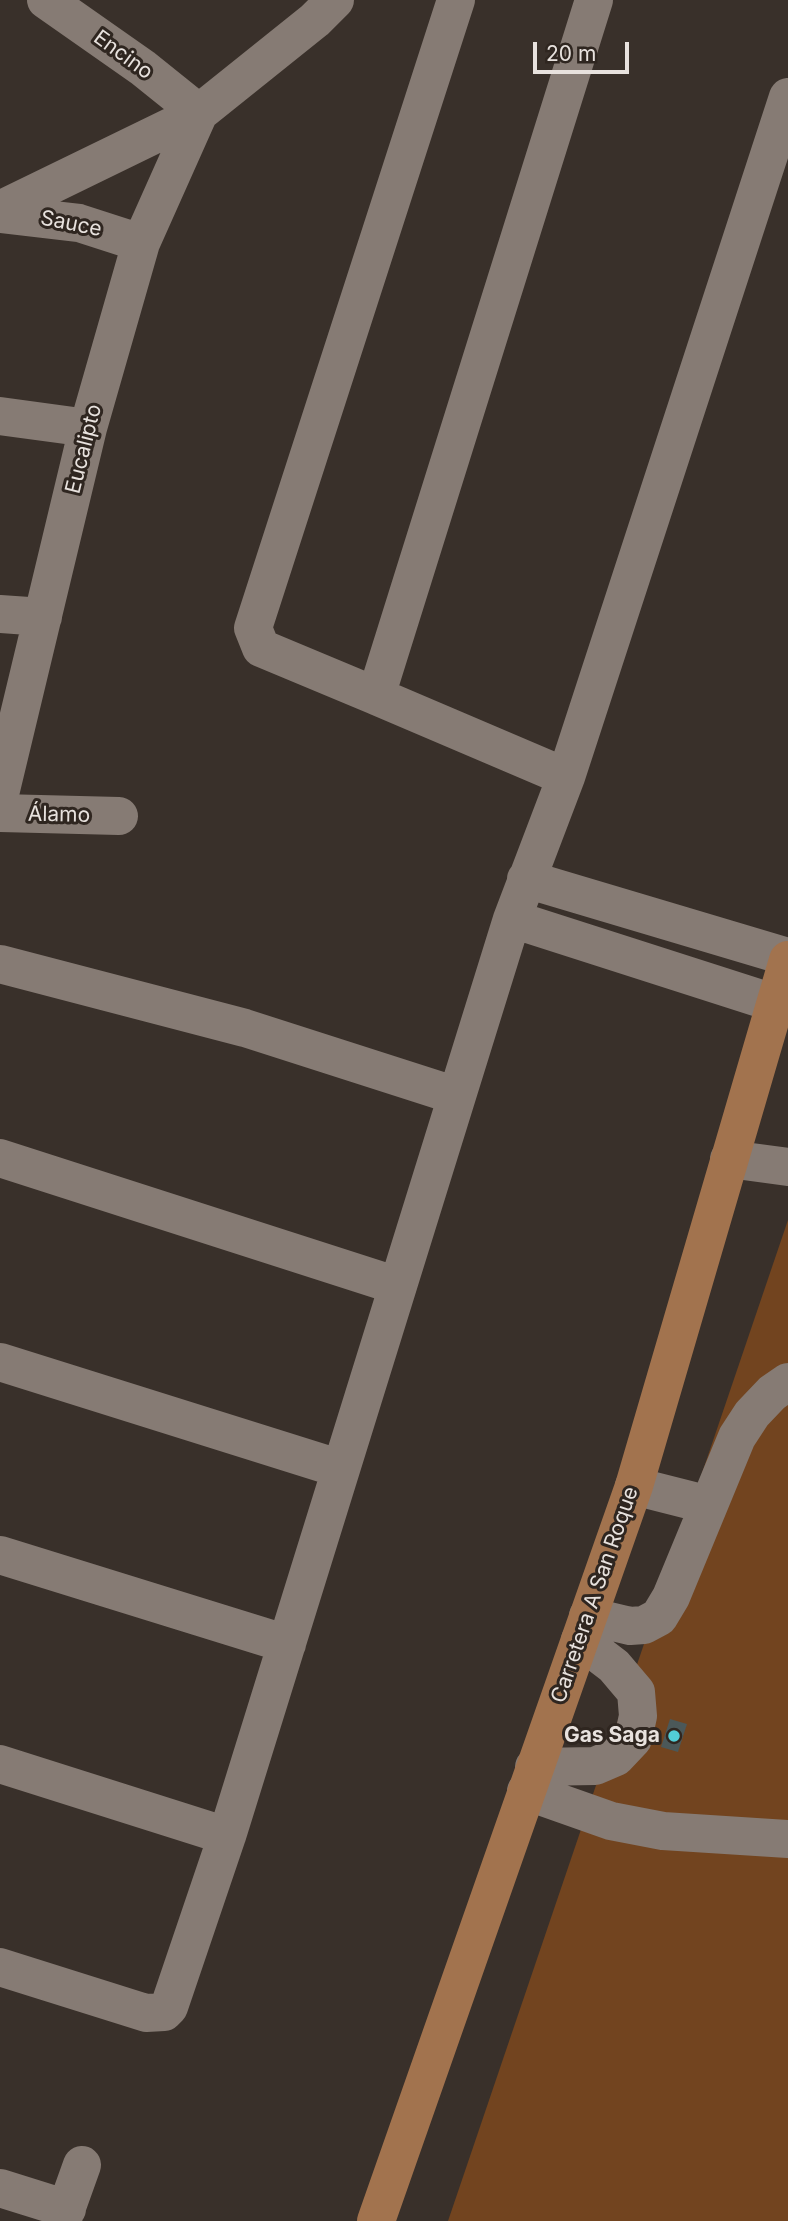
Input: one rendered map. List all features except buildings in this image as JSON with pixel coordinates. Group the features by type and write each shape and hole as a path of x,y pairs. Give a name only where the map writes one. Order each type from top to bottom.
{"main road":[{"name":"Carretera A San Roque","path":"376,2221 634,1486 788,959"}],"street":[{"name":"Encino","path":"46,0 143,68 199,113"},
{"path":"0,212 199,113 315,20 335,0"},
{"path":"456,0 253,628 261,648 566,777"},
{"path":"376,696 594,0"},
{"path":"0,1968 146,2013 164,2012 169,2007 227,1836 512,919 566,777 788,97"},
{"name":"Eucalipto","path":"0,794 88,428 141,243 199,113"},
{"name":"Sauce","path":"0,212 79,223 141,243"},
{"path":"0,416 88,428"},
{"path":"0,614 43,617"},
{"name":"Álamo","path":"0,813 119,816"},
{"path":"526,879 788,959"},
{"path":"512,919 774,1003"},
{"path":"0,964 245,1028 457,1096"},
{"path":"0,1158 398,1286"},
{"path":"729,1159 788,1167"},
{"path":"0,1362 341,1469"},
{"path":"584,1628 644,1625 659,1616 671,1597 737,1437 752,1414 772,1393 788,1382"},
{"path":"634,1486 709,1504"},
{"path":"0,1555 287,1644"},
{"path":"530,1779 595,1766 616,1756 633,1739 638,1716 636,1692 584,1628"},
{"path":"0,1764 227,1836"},
{"path":"530,1779 611,1821 663,1831 788,1839"},
{"path":"0,2188 65,2215 82,2165"}],"shaded area":[{"path":"788,1220 788,2221 448,2221"}],"place":[{"name":"Gas Saga","path":"674,1736"}]}
